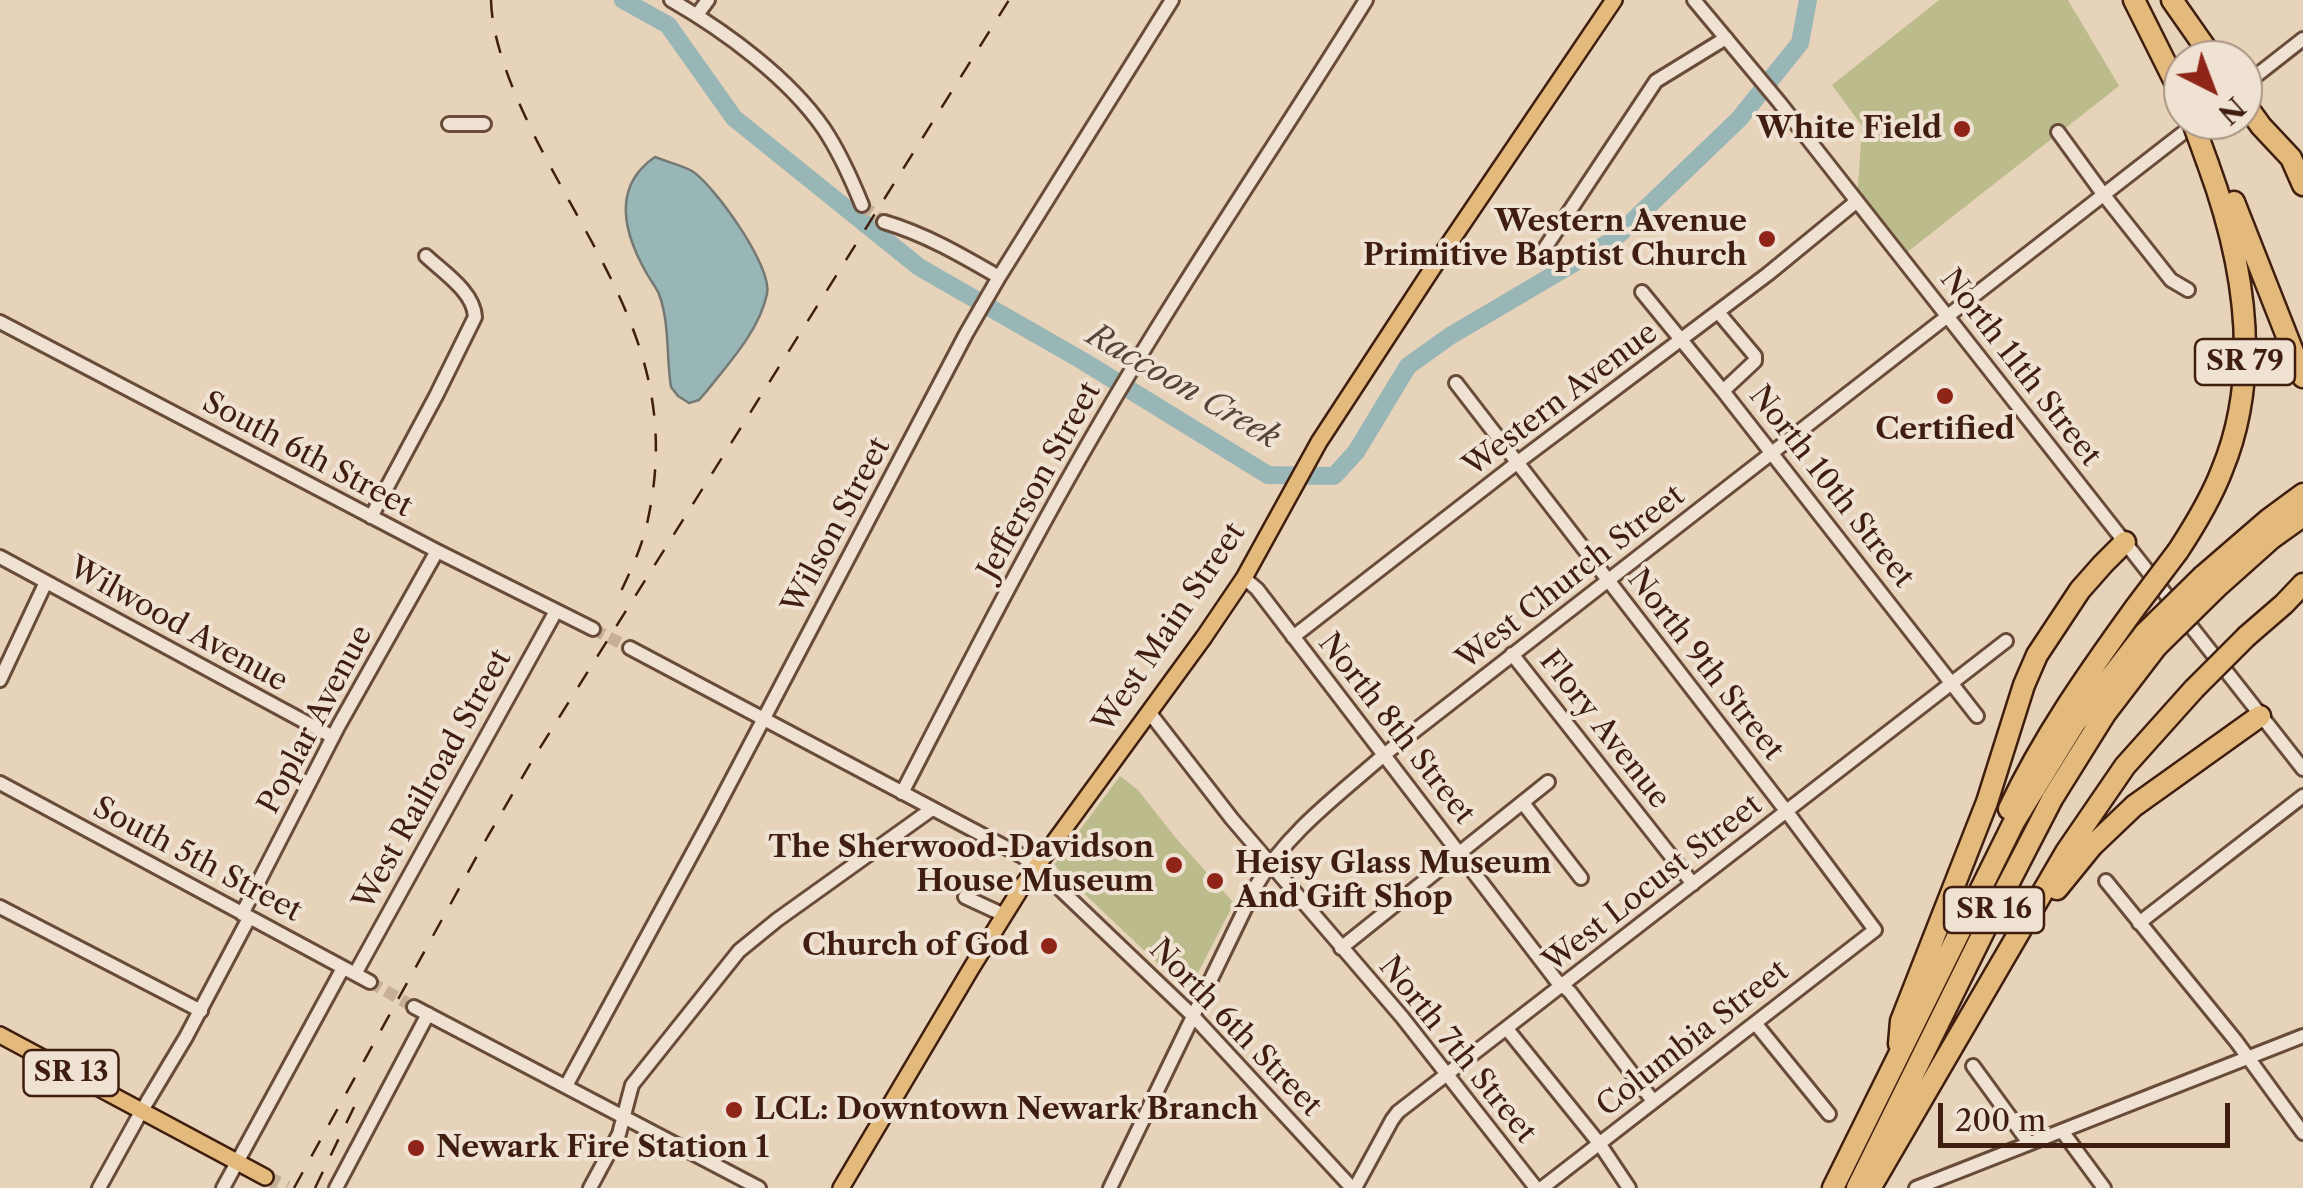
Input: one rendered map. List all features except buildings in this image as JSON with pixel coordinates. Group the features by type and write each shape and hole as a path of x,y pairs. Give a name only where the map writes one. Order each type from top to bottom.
{"highway":[{"path":"2134,0 2163,58"},
{"path":"2172,0 2200,40"},
{"path":"2263,128 2297,164 2303,185"},
{"name":"SR 79","path":"1990,870 2000,826 2020,785 2072,696 2178,550 2208,500 2235,433 2244,381 2242,290 2228,220 2204,140"},
{"path":"2212,161 2303,377"},
{"name":"SR 16","path":"1832,1188 2014,822 2075,723 2269,519 2303,494"},
{"name":"SR 16","path":"2209,582 2303,516"},
{"path":"1898,1060 1901,1021 1987,802 2027,675 2066,608 2125,542"},
{"path":"1871,1188 2066,852 2125,766 2194,689 2303,584"},
{"name":"SR 16","path":"1856,1188 2052,800 2151,640"},
{"path":"2035,905 2053,894 2092,846 2134,806 2260,716"}],"main road":[{"name":"West Main Street","path":"841,1188 1004,915 1244,578 1319,442 1614,0"},
{"name":"SR 13","path":"0,1035 265,1177"}],"street":[{"path":"672,0 744,50 800,100 831,140 862,205"},
{"path":"698,15 708,0"},
{"name":"Wilson Street","path":"566,1086 966,334 1172,0"},
{"name":"Jefferson Street","path":"902,792 1099,425 1366,0"},
{"name":"North 11th Street","path":"1694,0 1779,102 2303,770"},
{"path":"1544,248 1656,82 1726,38"},
{"path":"2263,70 2303,39"},
{"path":"449,124 484,124"},
{"path":"2058,132 2171,280 2188,290"},
{"name":"West Church Street","path":"1110,1188 1269,864 1306,823 1385,754 2171,140"},
{"name":"Western Avenue","path":"1293,637 1857,201"},
{"path":"884,222 912,230 955,251 995,283"},
{"path":"371,517 474,317 474,308 466,295 426,256"},
{"name":"North 10th Street","path":"1642,292 1977,716"},
{"path":"1718,312 1755,361 1724,391"},
{"name":"South 6th Street","path":"0,322 437,552 593,628"},
{"name":"North 9th Street","path":"1456,383 1876,930"},
{"name":"Poplar Avenue","path":"99,1188 200,1011 333,736 437,552"},
{"name":"Wilwood Avenue","path":"0,557 333,736"},
{"name":"North 8th Street","path":"1244,578 1257,589 1653,1101"},
{"path":"0,680 46,582"},
{"name":"West Railroad Street","path":"223,1188 556,611"},
{"name":"West Locust Street","path":"1353,1188 1398,1112 2006,640"},
{"path":"630,648 1036,866"},
{"name":"Flory Avenue","path":"1512,654 1693,884"},
{"name":"North 7th Street","path":"1149,712 1269,864 1402,1017 1539,1188"},
{"path":"1341,948 1548,782"},
{"name":"South 5th Street","path":"0,783 370,982"},
{"path":"2139,923 2303,796"},
{"path":"1523,803 1580,878"},
{"path":"590,1188 619,1134 632,1085 746,943 932,809"},
{"name":"North 6th Street","path":"1036,866 1193,1016 1353,1188"},
{"path":"2106,881 2247,1057 2303,1134"},
{"path":"965,896 1004,915"},
{"path":"0,908 200,1011"},
{"name":"Columbia Street","path":"1539,1188 1876,930"},
{"path":"414,1007 759,1188"},
{"path":"336,1188 428,1014"},
{"path":"1755,1023 1829,1114"},
{"path":"1507,1029 1630,1188"},
{"path":"1921,1187 2303,1036"},
{"path":"1974,1066 2029,1143"},
{"path":"2062,1132 2104,1188"}],"green space":[{"name":"White Field","path":"1939,0 2068,0 2119,86 1901,257 1857,201 1862,126 1832,85"},
{"path":"1120,776 1138,790 1234,903 1188,992 1054,865"}],"water":[{"path":"655,157 692,171 714,192 752,247 766,282 763,308 750,334 699,400 689,403 671,387 662,305 628,227 627,197 632,182"}],"waterway":[{"name":"Raccoon Creek","path":"623,0 668,25 734,118 919,267 1083,361 1268,475 1334,476 1356,452 1408,366 1450,336 1613,240 1739,119 1800,43 1808,0"}],"tunnel":[{"path":"862,205 884,222"},
{"path":"593,629 630,648"},
{"path":"370,982 414,1007"},
{"path":"265,1177 287,1188"}],"railway":[{"path":"491,0 496,36 515,92 611,278 645,367 654,414 655,464 645,530 615,604"},
{"path":"294,1188 533,759 1009,0"},
{"path":"315,1188 355,1105"}],"place":[{"name":"White Field","path":"1962,129"},
{"name":"Western Avenue Primitive Baptist Church","path":"1767,239"},
{"name":"Certified","path":"1945,396"},
{"name":"The Sherwood-Davidson House Museum","path":"1174,865"},
{"name":"Heisy Glass Museum And Gift Shop","path":"1215,881"},
{"name":"Church of God","path":"1049,946"},
{"name":"LCL: Downtown Newark Branch","path":"734,1110"},
{"name":"Newark Fire Station 1","path":"416,1148"}]}
